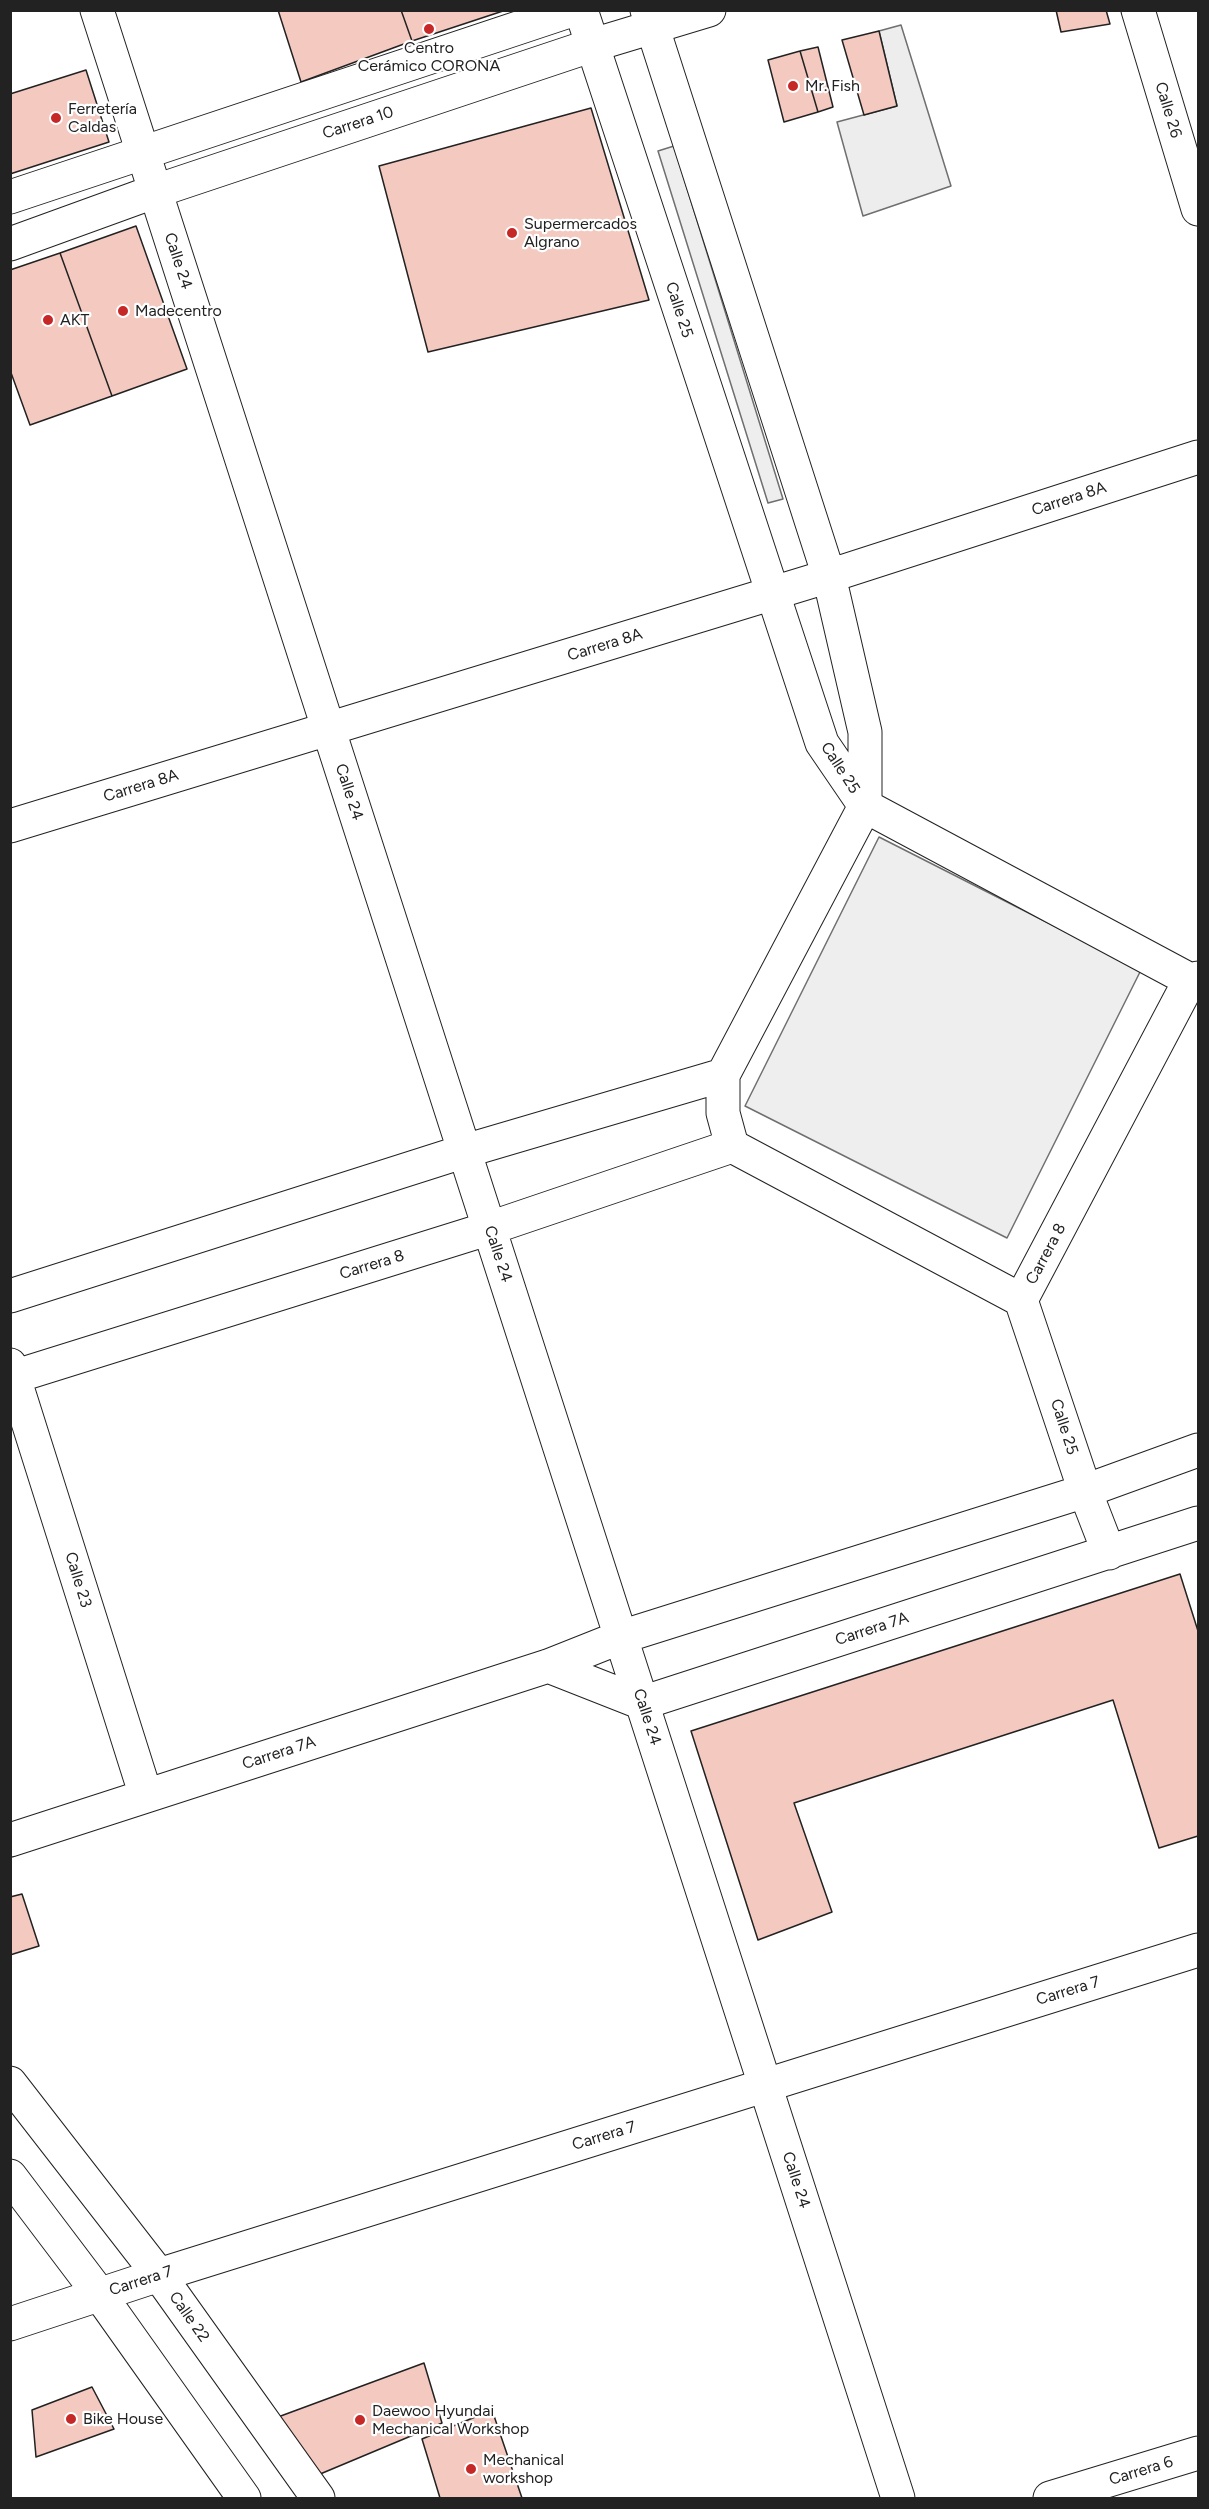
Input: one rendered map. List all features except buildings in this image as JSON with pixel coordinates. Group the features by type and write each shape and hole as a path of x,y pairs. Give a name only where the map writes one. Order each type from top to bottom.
{"street":[{"name":"Calle 24","path":"98,10 898,2499"},
{"path":"10,197 572,10"},
{"name":"Calle 25","path":"581,10 822,743 865,806"},
{"name":"Carrera 10","path":"10,244 156,191 593,45 650,19 709,10"},
{"name":"Calle 26","path":"1138,10 1198,209"},
{"name":"Calle 25","path":"650,19 829,576 865,732 865,806"},
{"name":"Carrera 8A","path":"10,826 772,594 1198,457"},
{"path":"732,1146 723,1113 723,1075 865,806"},
{"name":"Carrera 8","path":"12,1373 490,1228 732,1146 1022,1300 1194,979 865,806"},
{"path":"10,1296 465,1151 723,1075"},
{"name":"Calle 25","path":"1022,1300 1085,1491 1109,1553"},
{"name":"Calle 23","path":"12,1373 146,1796"},
{"name":"Carrera 7A","path":"10,1840 548,1666 621,1637 1085,1491 1198,1450"},
{"name":"Carrera 7A","path":"642,1703 1109,1553 1198,1522"},
{"path":"548,1666 642,1703"},
{"name":"Carrera 7","path":"10,2324 159,2275 1198,1950"},
{"name":"Calle 22","path":"10,2083 159,2275 318,2499"},
{"path":"10,2176 100,2295 244,2499"},
{"name":"Carrera 6","path":"1050,2499 1198,2453"}],"shaded area":[{"path":"901,25 951,186 863,216 837,122 897,106 879,31"},
{"path":"674,146 783,499 768,503 658,151"},
{"path":"879,837 1141,970 1007,1238 745,1106"}],"place":[{"name":"Centro Cerámico CORONA","path":"429,29"},
{"name":"Mr. Fish","path":"793,86"},
{"name":"Ferretería Caldas","path":"56,118"},
{"name":"Supermercados Algrano","path":"512,233"},
{"name":"Madecentro","path":"123,311"},
{"name":"AKT","path":"48,320"},
{"name":"Bike House","path":"71,2419"},
{"name":"Daewoo Hyundai Mechanical Workshop","path":"360,2420"},
{"name":"Mechanical workshop","path":"471,2469"}]}
